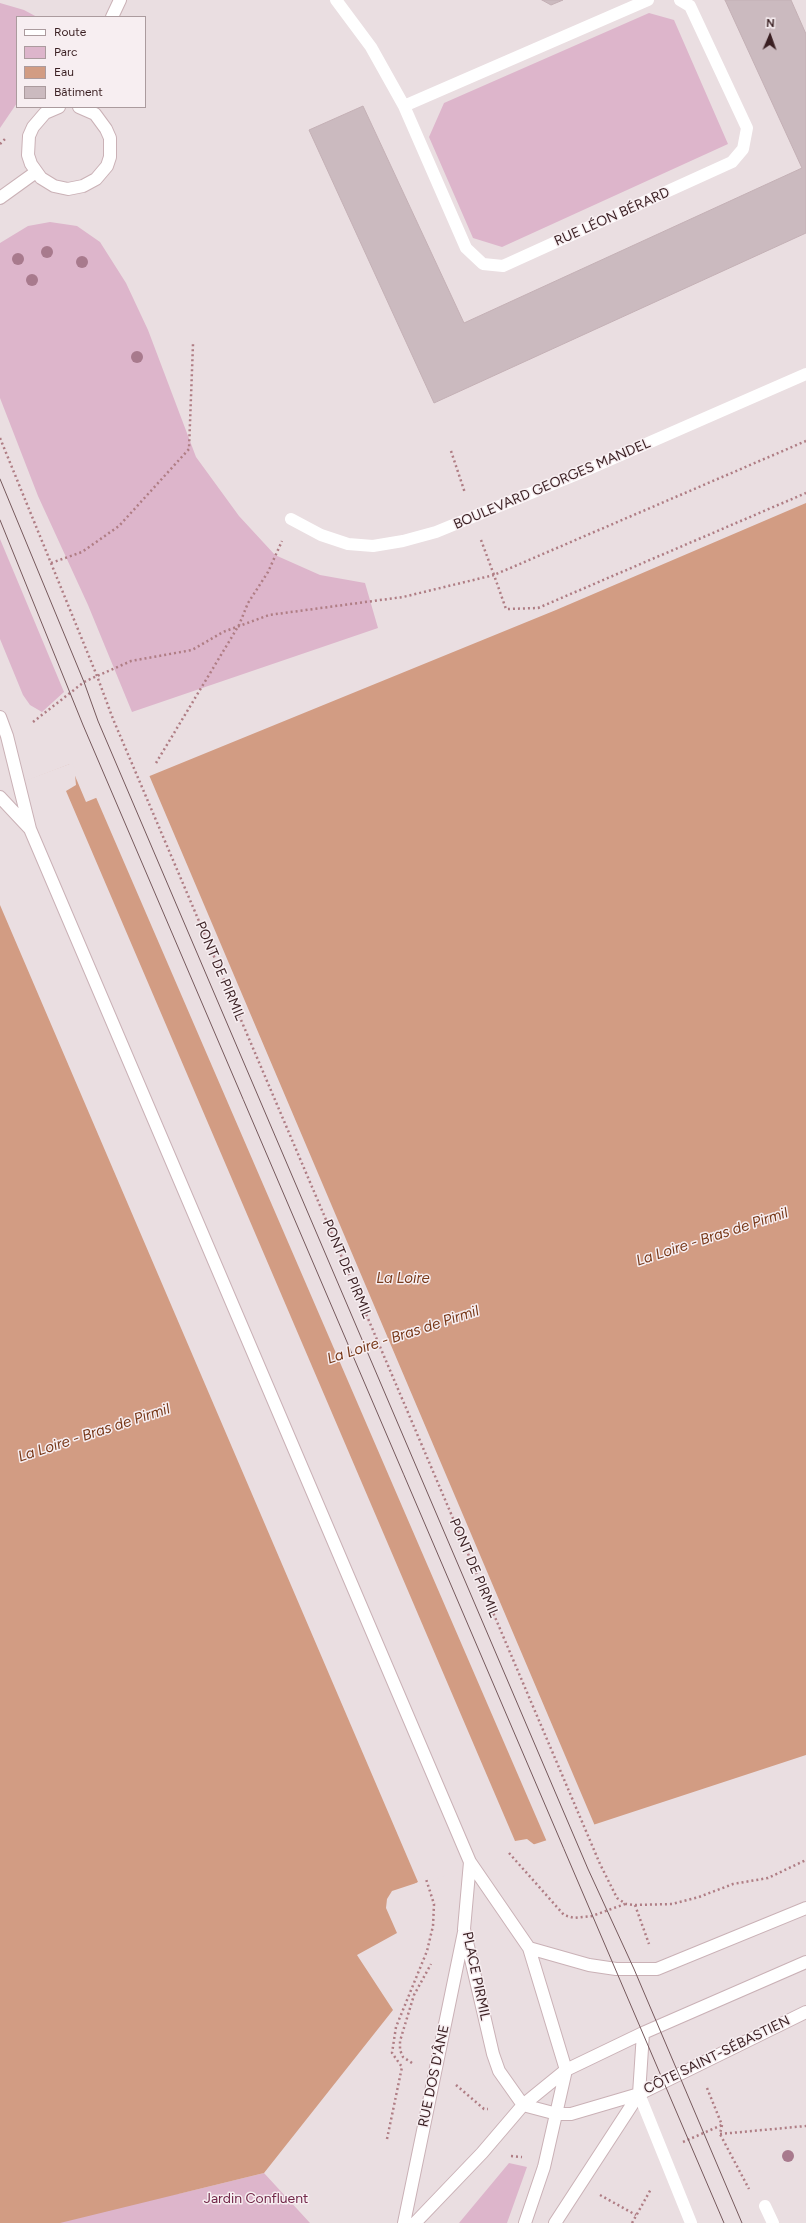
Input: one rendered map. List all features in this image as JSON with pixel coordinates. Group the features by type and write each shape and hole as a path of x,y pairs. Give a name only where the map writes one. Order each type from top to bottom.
{"main road":[{"path":"112,16 120,0"},
{"name":"RUE LÉON BÉRARD","path":"336,0 371,47 404,106 466,248 483,264 503,266 732,162 743,149 747,128 690,6 680,0"},
{"path":"404,106 648,0"},
{"path":"57,108 45,113 38,120 29,136 28,155 36,172 54,186 76,188 96,179 107,166 111,147 106,129 95,114 81,108"},
{"path":"0,198 36,172"},
{"name":"BOULEVARD GEORGES MANDEL","path":"291,519 321,536 348,544 373,546 403,541 436,532 474,518 806,374"},
{"path":"0,717 7,736 30,829 470,1862 529,1948 566,2070 544,2167 525,2223"},
{"path":"0,797 30,829"},
{"name":"PLACE PIRMIL","path":"470,1862 464,1929 499,2071 523,2105"},
{"path":"529,1948 589,1966 616,1969 657,1969 806,1908"},
{"name":"RUE DOS D'ÂNE","path":"404,2223 464,1929"},
{"path":"415,2223 482,2153 523,2105 566,2070 620,2046 643,2033 806,1962"},
{"name":"CÔTE SAINT-SÉBASTIEN","path":"638,2094 806,2012"},
{"name":"CÔTE SAINT-SÉBASTIEN","path":"638,2094 643,2033"},
{"path":"523,2105 557,2114 571,2114 638,2094"},
{"path":"555,2223 638,2094"},
{"path":"638,2094 691,2223"},
{"path":"765,2206 773,2223"}],"path":[{"path":"51,563 82,552 119,526 189,449 193,344"},
{"name":"PONT DE PIRMIL","path":"0,438 113,719 600,1864 617,1898 626,1904"},
{"path":"33,722 84,682 131,661 192,650 239,625 268,615 403,597 494,575 806,441"},
{"path":"450,451 506,609 538,608 806,493"},
{"path":"156,762 239,625 248,603 268,572 291,519"},
{"path":"509,1853 564,1915 574,1918 592,1916 626,1904 672,1904 699,1897 733,1884 768,1878 806,1860"},
{"path":"387,2140 402,2067 392,2053 396,2027 426,1951 433,1926 434,1904 426,1879"},
{"path":"635,1905 657,1969"},
{"path":"697,2065 722,2125 720,2134 753,2196"},
{"path":"720,2134 806,2126"},
{"path":"632,2223 636,2215"}],"green space":[{"path":"0,3 24,10 35,16 16,16 16,104 0,128"},
{"path":"649,13 674,20 728,144 502,247 473,238 429,137 444,103"},
{"path":"50,222 77,226 100,242 126,283 148,330 196,457 239,516 275,555 320,575 365,583 378,628 132,712 88,605 38,496 0,398 0,243 28,226"},
{"path":"0,539 64,692 42,712 30,705 23,695 0,639"},
{"path":"509,2163 527,2167 507,2223 459,2223"},
{"name":"Jardin Confluent","path":"264,2173 310,2223 0,2223 182,2193"}],"water":[{"name":"La Loire","path":"806,503 806,1755 392,1891 387,1899 386,1908 397,1933 357,1955 393,2010 264,2173 60,2223 0,2223 0,791 70,764 86,802 556,610"}],"pier":[{"path":"72,763 77,774 75,775 76,785 66,791 512,1834 515,1841 527,1839 536,1846 408,1888 418,1882 0,905 0,790"},
{"path":"148,773 595,1826 547,1842 95,795"}],"building":[{"path":"542,0 563,0 551,5"},
{"path":"725,0 791,0 806,34 806,233 434,403 309,130 363,106 464,323 802,168"}],"tram line":[{"path":"0,479 84,682 98,721 588,1869 634,1969 742,2223"},
{"path":"0,520 83,725 724,2223"}],"water label":[{"name":"La Loire - Bras de Pirmil","path":"712,1237"},
{"name":"La Loire - Bras de Pirmil","path":"403,1335"},
{"name":"La Loire - Bras de Pirmil","path":"94,1433"}]}
